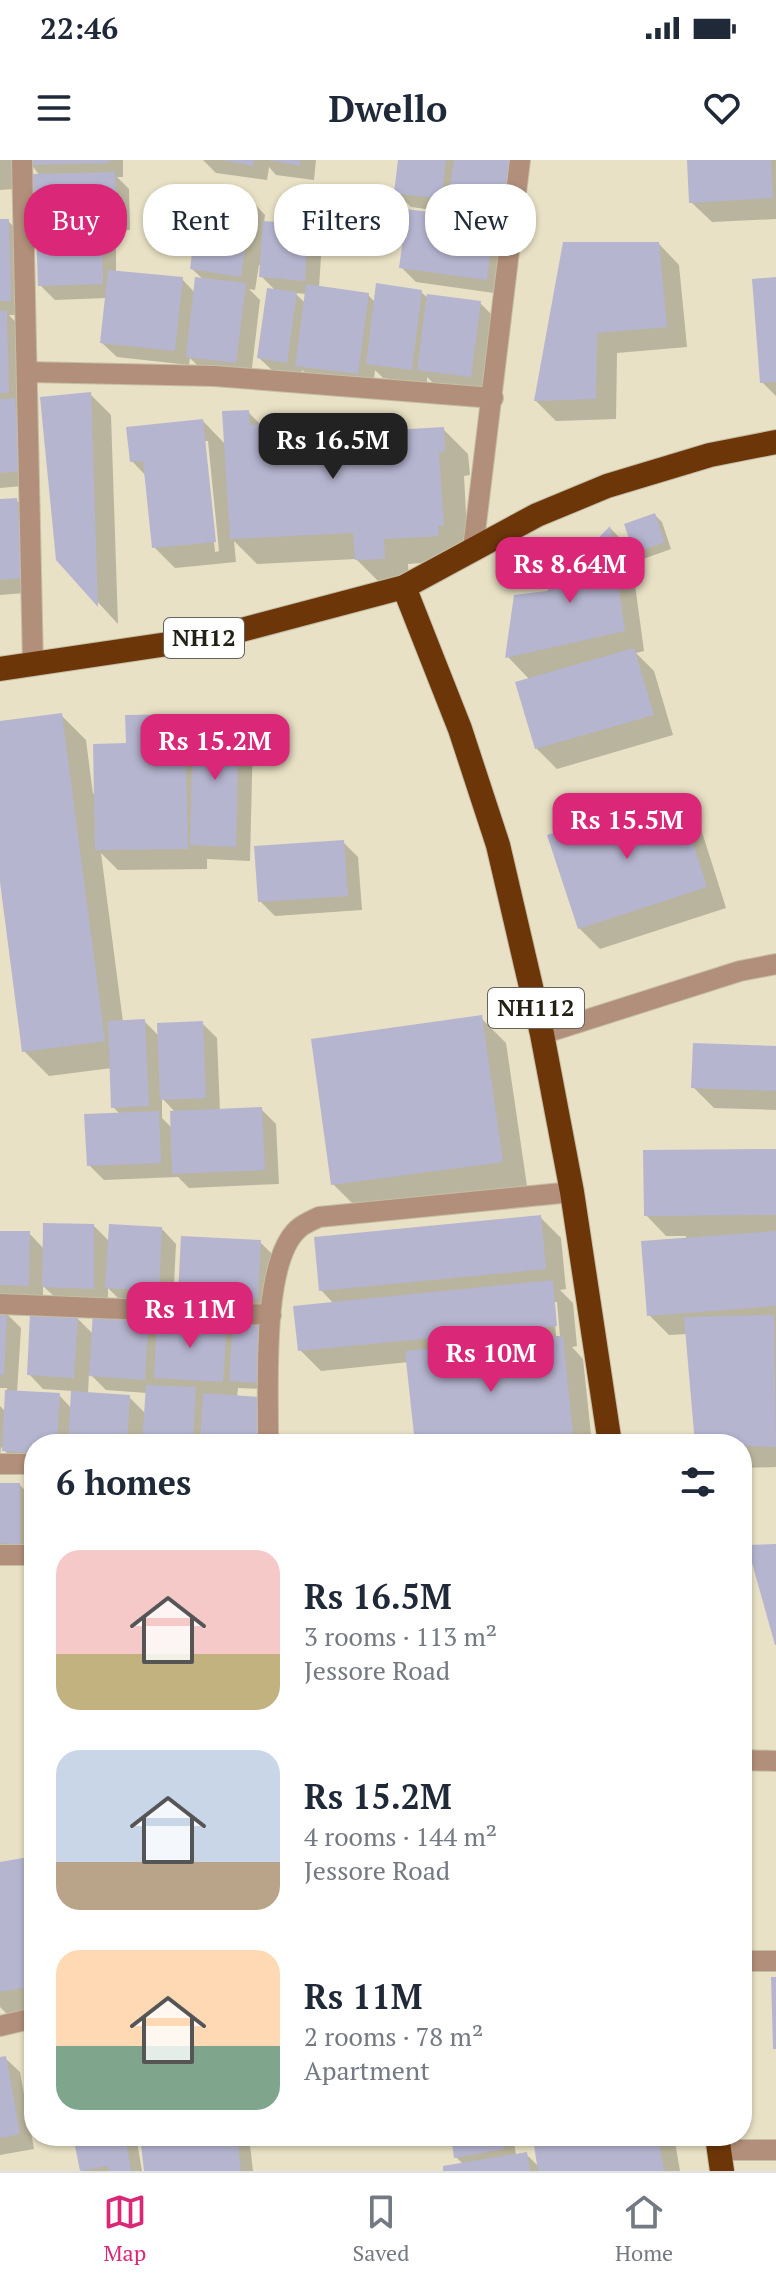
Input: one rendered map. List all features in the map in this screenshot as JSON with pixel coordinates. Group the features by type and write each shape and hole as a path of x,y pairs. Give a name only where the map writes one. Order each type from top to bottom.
{"highway":[{"name":"NH12","path":"0,669 215,637 404,587 537,515 607,486 710,455 776,442"},
{"name":"NH112","path":"404,587 460,729 498,845 542,1034 572,1192 608,1434"}],"street":[{"path":"22,160 33,665"},
{"path":"473,549 520,160"},
{"path":"27,372 214,376 493,398"},
{"path":"542,1034 740,971 776,964"},
{"path":"268,1434 271,1315 280,1256 298,1229 319,1217 572,1192"},
{"path":"0,1304 271,1315"},
{"path":"0,1464 24,1464"},
{"path":"0,1555 24,1555"},
{"path":"752,1760 776,1761"},
{"path":"752,1961 776,1961"},
{"path":"0,2026 24,2020"},
{"path":"719,2152 776,2150"}],"building":[{"path":"26,160 109,160 109,163 26,165"},
{"path":"222,160 254,160 253,166"},
{"path":"269,160 300,160 300,166"},
{"path":"398,160 446,160 443,184 425,184 425,197 409,195 409,184 395,184"},
{"path":"454,160 512,160 509,184 451,184"},
{"path":"687,160 771,160 773,198 689,203"},
{"path":"115,172 115,184 32,184 32,174"},
{"path":"409,209 425,211 425,256 490,256 487,280 399,268 401,256 409,256"},
{"path":"0,219 9,219 11,301 0,301"},
{"path":"263,221 274,222 274,256 306,256 305,281 259,277"},
{"path":"563,242 659,242 667,327 597,333 596,399 534,401"},
{"path":"37,256 103,256 103,284 38,286"},
{"path":"192,256 244,256 241,277 190,269"},
{"path":"108,270 183,277 175,351 100,343"},
{"path":"195,277 246,283 236,363 186,357"},
{"path":"776,277 776,382 760,383 752,279"},
{"path":"376,283 422,290 412,370 366,364"},
{"path":"306,284 369,293 358,374 295,366"},
{"path":"267,288 297,292 287,363 257,358"},
{"path":"427,294 481,301 471,377 417,370"},
{"path":"0,311 7,311 9,393 0,393"},
{"path":"91,392 98,607 56,560 40,397"},
{"path":"15,398 21,471 0,473 0,399"},
{"path":"249,410 250,425 374,418 374,431 444,427 445,451 439,452 444,526 438,526 439,536 384,539 385,559 355,560 353,533 230,539 222,411"},
{"path":"203,419 216,542 152,548 143,461 130,462 126,427"},
{"path":"17,498 24,578 0,580 0,499"},
{"path":"655,513 665,542 634,553 624,524"},
{"path":"610,526 625,631 505,658 514,595 547,591"},
{"path":"634,648 654,715 535,749 515,682"},
{"path":"62,713 105,1041 22,1052 0,882 0,721"},
{"path":"185,714 188,849 95,850 93,744 126,743 125,715"},
{"path":"193,718 239,719 236,847 190,845"},
{"path":"677,793 707,887 578,929 547,835"},
{"path":"344,840 348,896 258,902 254,846"},
{"path":"482,1015 503,1162 331,1185 311,1039"},
{"path":"145,1019 149,1106 111,1108 108,1021"},
{"path":"203,1021 206,1098 160,1100 157,1023"},
{"path":"693,1043 776,1046 776,1091 691,1088"},
{"path":"262,1107 265,1170 172,1174 170,1111"},
{"path":"159,1111 161,1163 87,1166 84,1114"},
{"path":"776,1149 776,1215 644,1216 643,1150"},
{"path":"541,1215 546,1269 319,1291 314,1237"},
{"path":"43,1223 94,1224 94,1289 42,1287"},
{"path":"109,1224 162,1227 159,1291 105,1288"},
{"path":"0,1231 30,1231 29,1286 0,1285"},
{"path":"776,1231 776,1306 647,1316 641,1241"},
{"path":"181,1236 261,1240 258,1299 178,1294"},
{"path":"553,1280 557,1326 298,1351 293,1306"},
{"path":"0,1311 7,1312 4,1375 0,1375"},
{"path":"93,1311 149,1314 145,1380 89,1376"},
{"path":"30,1313 78,1316 74,1378 27,1375"},
{"path":"774,1315 776,1447 752,1446 752,1434 694,1434 684,1317"},
{"path":"157,1317 227,1322 223,1382 154,1378"},
{"path":"233,1319 262,1321 259,1383 229,1381"},
{"path":"563,1336 573,1434 414,1434 405,1351"},
{"path":"146,1385 196,1387 194,1434 143,1434"},
{"path":"5,1390 60,1393 58,1434 24,1434 24,1452 2,1451"},
{"path":"71,1391 130,1395 128,1434 69,1434"},
{"path":"203,1393 261,1397 259,1434 201,1434"},
{"path":"0,1483 20,1483 20,1545 0,1543"},
{"path":"776,1544 776,1645 752,1563 752,1545"},
{"path":"24,1858 24,1988 0,1992 0,1862"},
{"path":"771,1977 776,1977 776,2049 773,2049"},
{"path":"6,2056 20,2134 0,2138 0,2057"},
{"path":"75,2146 127,2146 131,2171 109,2171 108,2166 80,2171"},
{"path":"141,2146 238,2146 241,2171 144,2171"},
{"path":"452,2146 503,2146 504,2149 454,2158"},
{"path":"534,2146 660,2146 664,2171 538,2171"},
{"path":"527,2152 530,2171 443,2171 443,2166"}]}
